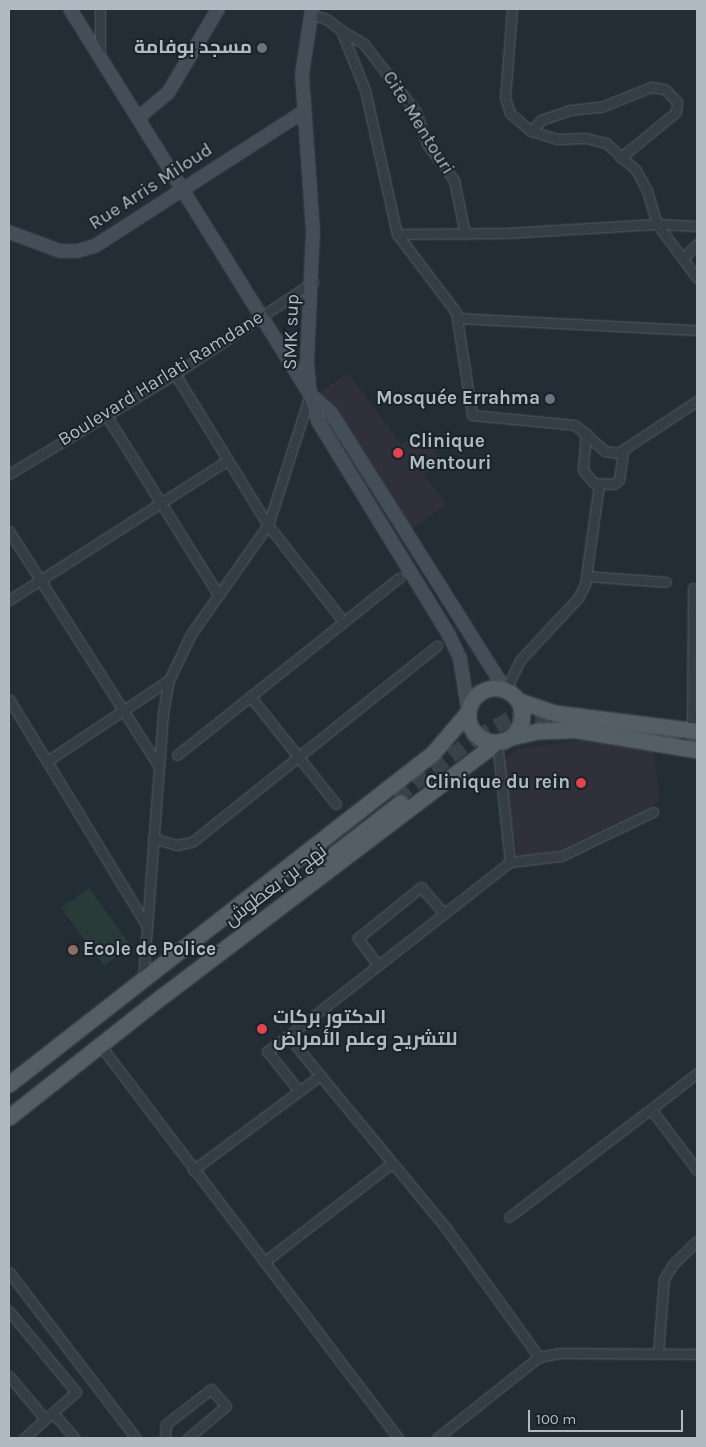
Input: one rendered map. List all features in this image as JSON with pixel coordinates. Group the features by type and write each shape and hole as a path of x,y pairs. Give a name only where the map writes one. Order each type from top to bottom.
{"main road":[{"path":"70,9 100,52 182,189 263,316 310,394 318,421 455,647 475,734 497,742 539,731 577,730 697,750"},
{"path":"139,117 168,93 218,9"},
{"name":"SMK sup","path":"315,11 302,74 303,112 312,206 313,282 307,361 310,394 331,413 506,689"},
{"name":"Rue Arris Miloud","path":"9,232 60,251 77,251 95,246 303,112"},
{"path":"468,710 474,697 485,689 506,689 520,702 555,713 695,731"},
{"path":"512,737 521,724 520,702"},
{"name":"نهج بن بعطوش","path":"9,1084 433,753 468,710"},
{"name":"نهج بن بعطوش","path":"9,1117 100,1045 497,742"},
{"name":"نهج بن بعطوش","path":"9,1093 398,800 9,1105"}],"street":[{"path":"100,9 100,52"},
{"path":"512,9 505,97 510,113 531,131 557,139 586,138 606,143 620,158 636,170 647,191 657,224 697,278"},
{"name":"Cite Mentouri","path":"315,11 364,44 416,112 427,144 454,180 465,234"},
{"name":"Cite Mentouri","path":"341,30 365,90 397,234 456,312 472,415 566,423 586,434 605,451 623,452"},
{"path":"531,131 541,120 570,110 601,107 651,86 665,89 677,102 676,112 620,158"},
{"path":"397,234 465,234 657,224 697,226"},
{"path":"683,258 697,244"},
{"name":"Boulevard Harlati Ramdane","path":"9,474 175,374 313,282"},
{"path":"457,318 697,330"},
{"path":"175,374 226,461 268,525 343,621"},
{"path":"143,980 158,766 169,680 180,652 268,525 310,394"},
{"path":"586,434 583,470 590,481 599,485 619,480 623,452 644,434 697,401"},
{"path":"106,415 219,596"},
{"path":"9,600 226,461"},
{"path":"506,689 516,666 578,598 587,576 599,485"},
{"path":"9,531 158,766"},
{"path":"587,576 666,582"},
{"path":"177,754 399,578"},
{"path":"693,588 695,731"},
{"path":"153,838 176,845 192,842 437,646"},
{"path":"47,761 122,709 169,680"},
{"path":"250,696 336,804"},
{"path":"9,698 146,924"},
{"path":"497,742 510,862"},
{"path":"299,1092 268,1051 510,862 561,856 653,812"},
{"path":"378,966 358,938 422,886 444,913"},
{"path":"288,1036 446,1228 540,1357"},
{"path":"100,1045 398,1438"},
{"path":"509,1217 697,1072"},
{"path":"193,1170 321,1075"},
{"path":"651,1109 697,1170"},
{"path":"264,1262 392,1163"},
{"path":"658,1353 664,1279 673,1264 697,1241"},
{"path":"9,1272 136,1438"},
{"path":"9,1311 76,1392 24,1438"},
{"path":"437,1438 540,1357 560,1353 697,1354"},
{"path":"9,1376 45,1420"},
{"path":"165,1438 166,1424 211,1389 226,1406 188,1438"},
{"path":"53,1413 75,1438"}],"shaded area":[{"name":"Clinique Mentouri","path":"348,373 401,444 421,432 443,461 424,475 447,504 411,530 320,392"},
{"name":"Clinique du rein","path":"582,740 653,752 660,802 557,851 518,856 502,763 517,749"}],"green space":[{"path":"89,888 131,946 104,966 61,908"}],"tunnel":[{"path":"396,797 476,737 512,717 569,722"},
{"path":"618,730 697,739"}],"place":[{"name":"مسجد بوفامة","path":"262,48"},
{"name":"Mosquée Errahma","path":"550,399"},
{"name":"Clinique Mentouri","path":"398,453"},
{"name":"Clinique du rein","path":"581,783"},
{"name":"Ecole de Police","path":"73,950"},
{"name":"الدكتور بركات للتشريح وعلم الأمراض","path":"262,1029"}]}
